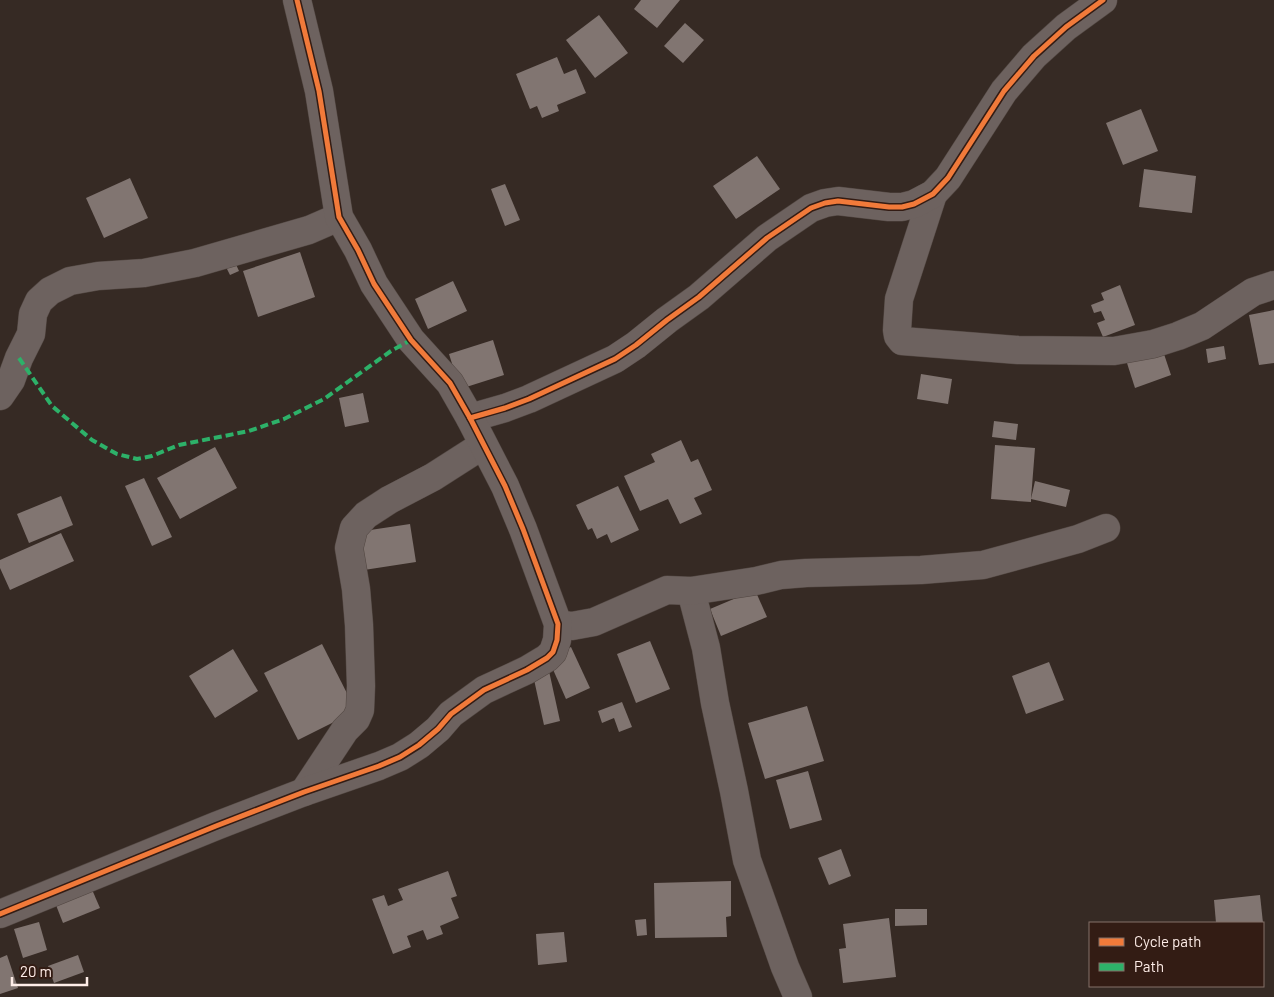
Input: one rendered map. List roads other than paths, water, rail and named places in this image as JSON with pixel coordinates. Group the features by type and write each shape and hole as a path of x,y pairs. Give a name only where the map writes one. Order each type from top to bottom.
{"street":[{"path":"0,914 304,792 400,757 418,746 438,729 451,714 484,690 527,670 547,658 553,652 557,640 558,624 512,503 484,445 450,384 411,340 374,284 358,250 339,218 326,146 319,91 297,0"},
{"path":"470,418 529,399 615,359 699,297 767,238 811,208 838,201 902,207 914,204 933,194 948,178 1004,91 1034,56 1066,27 1103,0"},
{"path":"933,194 899,299 896,330 902,341 1018,350 1114,351 1153,344 1178,336 1202,326 1253,292 1274,285"},
{"path":"0,396 11,380 31,334 33,314 39,301 50,291 70,281 98,276 144,273 195,263 309,230 339,218"},
{"path":"304,792 345,730 356,719 360,710 359,625 356,589 348,548 354,528 366,515 389,500 433,477 484,445"},
{"path":"558,624 572,626 594,622 667,590 691,591 806,572 921,570 983,565 1078,539 1106,528"},
{"path":"691,591 706,648 747,860 785,967 798,997"}]}
